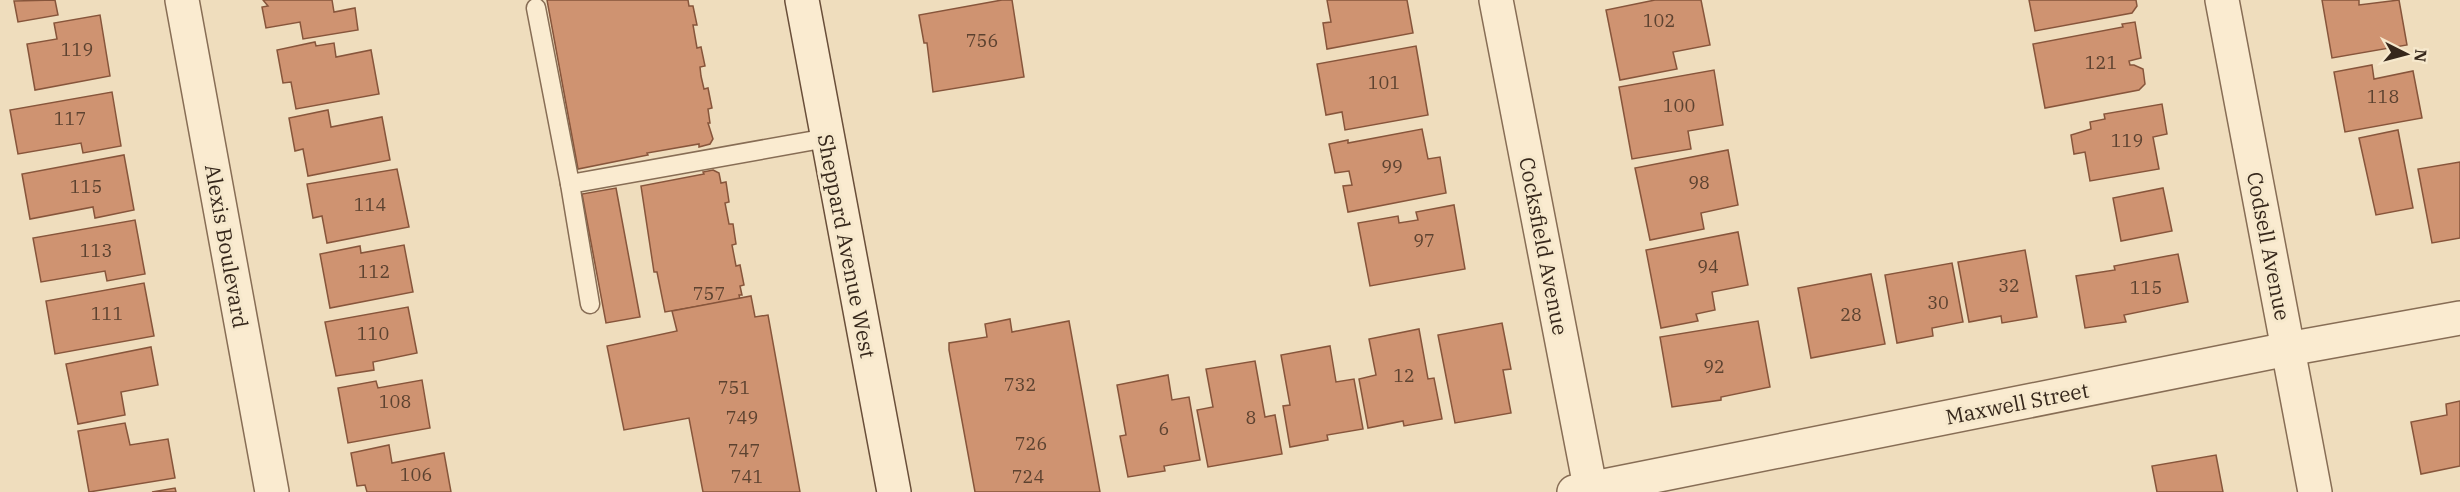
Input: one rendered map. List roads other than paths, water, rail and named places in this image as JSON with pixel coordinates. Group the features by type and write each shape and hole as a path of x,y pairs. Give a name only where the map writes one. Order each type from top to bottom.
{"street":[{"name":"Alexis Boulevard","path":"182,0 272,492"},
{"name":"Sheppard Avenue West","path":"802,0 894,492"},
{"name":"Cocksfield Avenue","path":"1496,0 1585,491"},
{"name":"Codsell Avenue","path":"2222,0 2315,492"},
{"name":"Maxwell Street","path":"1585,491 2288,348 2460,318"}],"lane":[{"path":"536,8 570,184 590,304"},
{"path":"570,184 827,138"}]}
